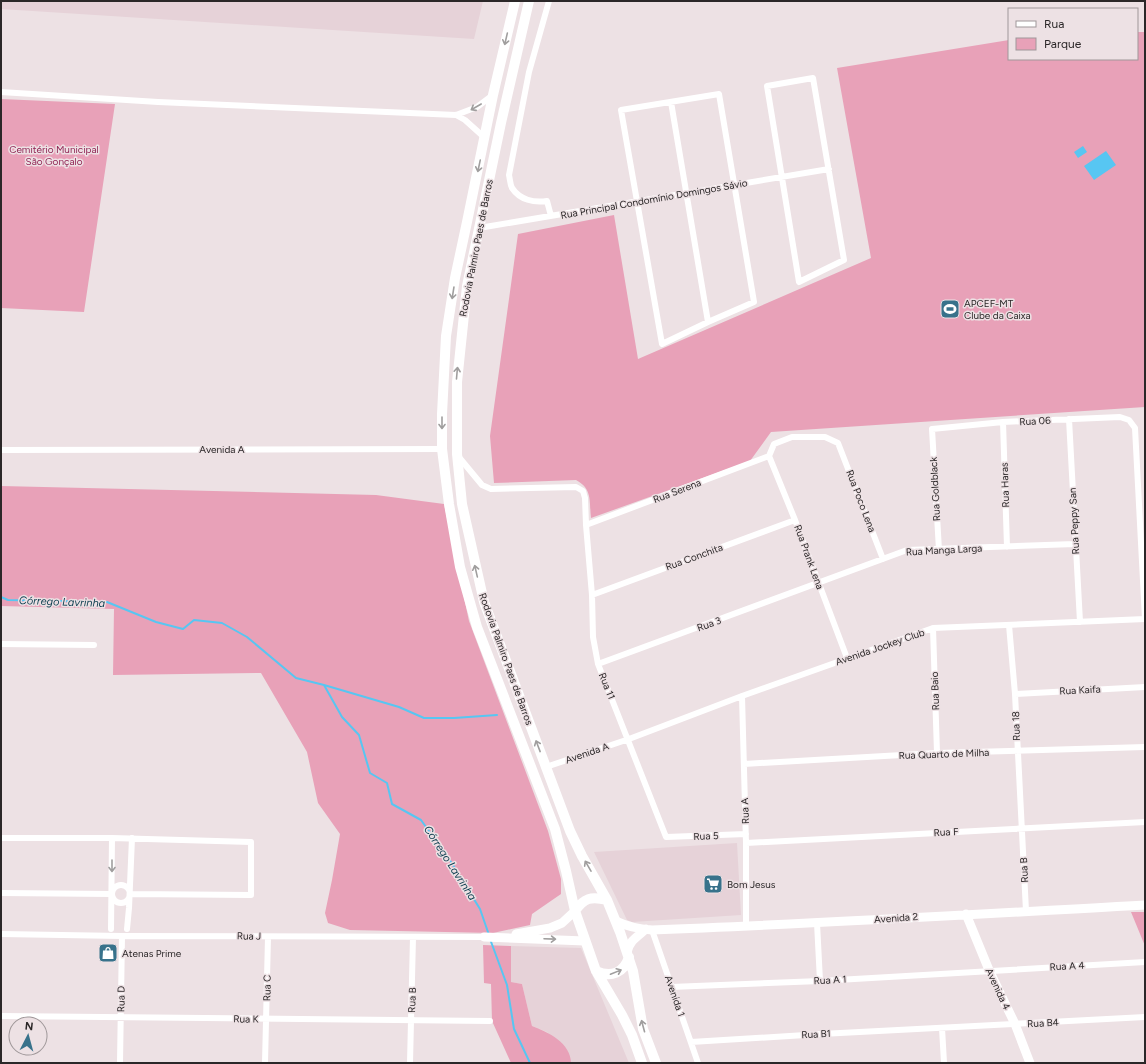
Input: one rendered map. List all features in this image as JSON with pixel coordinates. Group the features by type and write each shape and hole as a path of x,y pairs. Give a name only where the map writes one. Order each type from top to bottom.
{"main road":[{"name":"Rodovia Palmiro Paes de Barros","path":"515,1 493,95 455,278 446,336 442,414 442,449 449,504 460,567 477,626 555,829 575,911 596,971 622,1015 642,1063"},
{"name":"Rodovia Palmiro Paes de Barros","path":"529,1 501,123 467,286 457,382 457,454 462,504 484,602 570,831 582,856 607,900 616,921 628,955 644,1029 656,1063"},
{"path":"575,911 580,904 588,899 598,898 607,900"},
{"path":"596,971 602,974 616,973 627,964 628,955"}],"street":[{"path":"549,1 529,72 510,175 512,187 521,197 536,202 547,201 551,216"},
{"path":"813,78 829,169 844,260 799,282 767,86 813,78"},
{"path":"1,92 158,102 456,115 477,106 493,95"},
{"path":"719,94 754,302 662,344 622,110 671,102 719,94"},
{"path":"671,102 708,322"},
{"path":"456,115 465,120 485,138"},
{"name":"Rua Principal Condomínio Domingos Sávio","path":"479,228 829,169"},
{"name":"Rua 06","path":"932,429 1003,422 1120,417 1129,420 1135,428 1145,618"},
{"name":"Rua Peppy San","path":"1069,420 1080,622"},
{"name":"Rua Haras","path":"1003,422 1007,547"},
{"name":"Rua Goldblack","path":"932,429 939,550"},
{"name":"Rua Poco Lena","path":"769,456 774,444 792,437 825,437 838,443 883,559"},
{"name":"Avenida A","path":"1,450 442,449"},
{"name":"Rua 11","path":"457,454 482,485 491,489 576,487 582,491 585,498 592,595 593,637 598,664 629,739 666,837"},
{"name":"Rua Prank Lena","path":"769,456 795,520 847,658"},
{"name":"Rua Serena","path":"586,525 769,456"},
{"name":"Rua Conchita","path":"592,595 795,520"},
{"name":"Rua Manga Larga","path":"819,584 907,550 1075,544"},
{"name":"Rua 3","path":"598,664 819,584"},
{"name":"Avenida Jockey Club","path":"629,739 742,696 933,628 1145,618"},
{"name":"Rua 18","path":"1009,625 1015,694 1022,828"},
{"name":"Rua Baio","path":"933,628 937,753"},
{"path":"1,644 94,644"},
{"name":"Rua Kaifa","path":"1015,694 1145,686"},
{"name":"Rua A","path":"742,696 746,834 746,926"},
{"name":"Avenida A","path":"546,768 629,739"},
{"name":"Rua Quarto de Milha","path":"744,764 937,753 1017,752 1145,747"},
{"name":"Rua F","path":"746,843 1145,822"},
{"name":"Rua B","path":"1022,828 1026,911"},
{"name":"Rua 5","path":"666,837 746,834"},
{"path":"1,838 132,838 251,842 251,895 130,894"},
{"path":"111,929 112,838"},
{"path":"127,929 132,838"},
{"path":"122,886 128,889 130,894 128,900 121,904 113,900 112,894 114,888 122,886"},
{"path":"1,893 112,894"},
{"name":"Avenida 2","path":"616,921 629,927 649,930 817,923 1145,905"},
{"name":"Rua J","path":"497,938 550,928 562,923 575,911"},
{"name":"Avenida 4","path":"966,914 989,970 1015,1024 1030,1063"},
{"path":"817,923 820,981"},
{"path":"628,955 629,945 633,938 649,930"},
{"name":"Avenida 1","path":"649,930 698,1063"},
{"name":"Rua J","path":"1,934 413,938 484,937 586,941"},
{"name":"Rua D","path":"120,1063 122,936"},
{"name":"Rua C","path":"265,1063 268,937"},
{"name":"Rua B","path":"410,1063 413,938"},
{"name":"Rua A 4","path":"989,970 1145,962"},
{"name":"Rua A 1","path":"671,987 820,981 989,970"},
{"name":"Rua K","path":"1,1016 490,1021"},
{"name":"Rua B4","path":"942,1028 1145,1017"},
{"path":"942,1028 944,1063"},
{"name":"Rua B1","path":"690,1042 942,1028"}],"shaded area":[{"path":"1,1 483,1 474,39 1,9"},
{"path":"737,843 741,915 632,922 627,920 594,852"},
{"path":"511,946 581,948 629,1063 571,1063 547,1032 532,1026 522,984 511,982"}],"green space":[{"name":"APCEF-MT Clube da Caixa","path":"1138,32 1145,32 1145,407 771,432 750,461 591,518 588,492 585,487 576,480 494,483 490,436 518,234 614,215 638,359 871,258 837,68 1008,40 1008,60 1138,60"},
{"name":"Cemitério Municipal São Gonçalo","path":"1,99 115,104 84,312 1,308"},
{"path":"1,486 376,495 444,504 469,621 548,831 561,879 561,894 532,914 530,925 493,933 350,930 328,923 325,913 340,834 318,803 307,752 261,673 113,675 114,609 1,606"},
{"path":"1131,912 1145,912 1145,946"},
{"path":"483,945 511,946 511,982 522,984 532,1026 558,1039 567,1050 571,1063 511,1063 492,1021 491,984 484,983"}],"water":[{"path":"1083,146 1087,152 1078,158 1074,152"},
{"path":"1106,151 1116,165 1094,180 1084,166"}],"waterway":[{"name":"Córrego Lavrinha","path":"1,597 8,600 107,602 156,622 183,629 194,620 222,623 247,637 296,678 324,685 342,717 359,735 370,773 387,783 392,804 421,820 451,862 480,909 489,935"},
{"path":"324,685 399,707 424,718 454,718 497,715"},
{"name":"Córrego Lavrinha","path":"490,939 507,985 514,1029 530,1063"}],"place":[{"name":"APCEF-MT Clube da Caixa","path":"950,309"},
{"name":"Bom Jesus","path":"713,884"},
{"name":"Atenas Prime","path":"108,953"}]}
